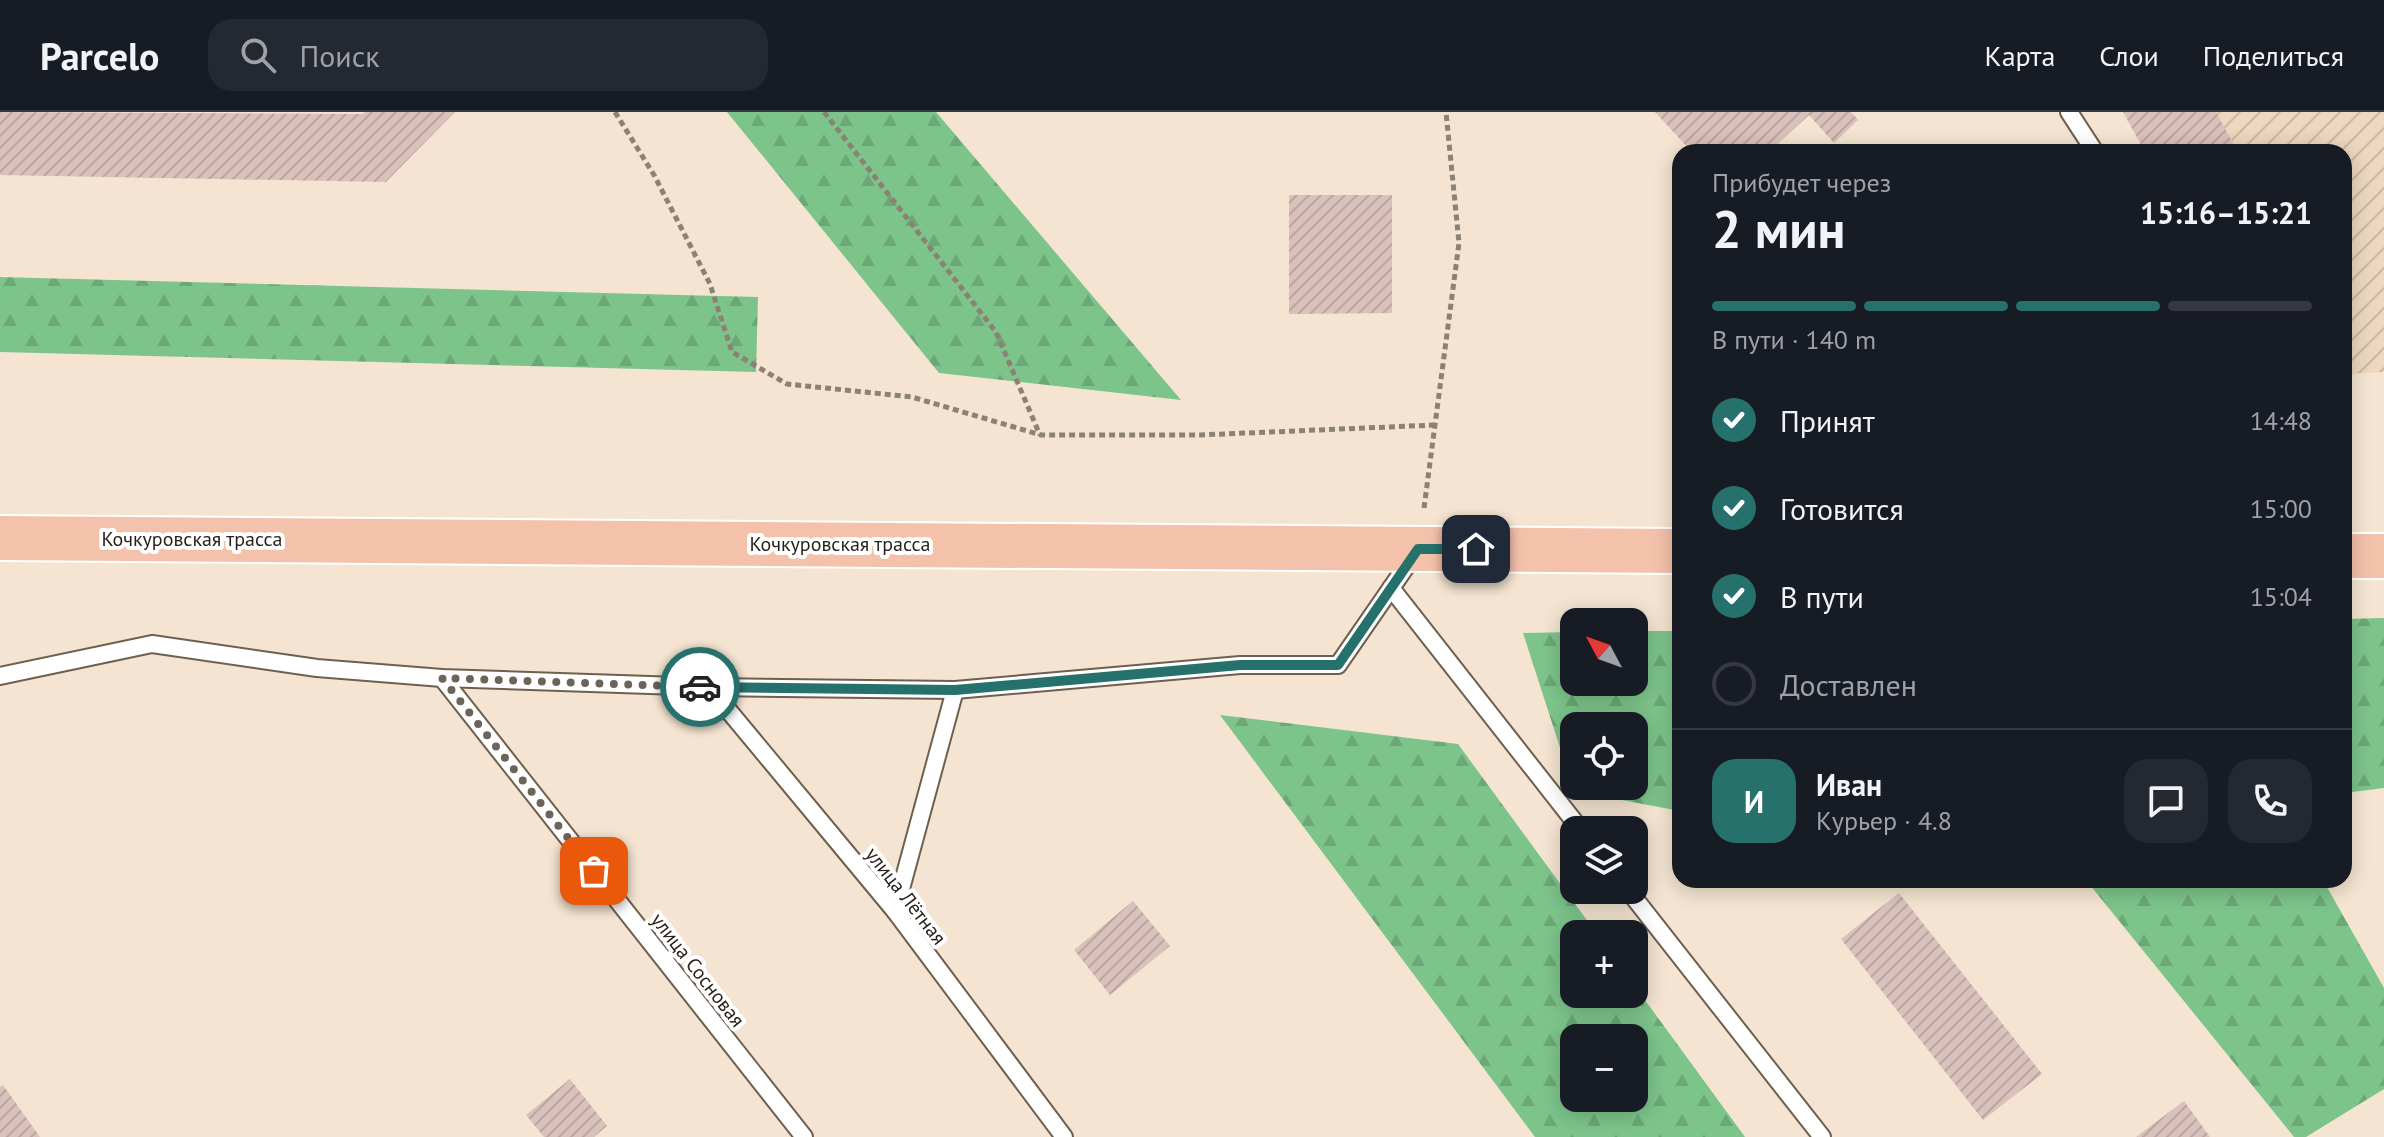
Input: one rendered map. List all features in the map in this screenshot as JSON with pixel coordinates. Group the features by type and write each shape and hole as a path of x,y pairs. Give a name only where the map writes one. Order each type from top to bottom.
{"main road":[{"name":"Кочкуровская трасса","path":"0,538 1672,551"},
{"path":"2352,556 2384,556"}],"lane":[{"path":"2069,112 2090,144"},
{"path":"0,676 152,644 317,668 442,678 709,687 955,690 1240,665 1338,665 1418,549"},
{"path":"1391,588 1570,816"},
{"name":"улица Сосновая","path":"442,678 804,1137"},
{"name":"улица Лётная","path":"709,687 895,911 1064,1137"},
{"path":"895,911 955,690"},
{"path":"1639,904 1822,1137"}],"path":[{"path":"615,112 654,175 710,284 732,352 787,384 912,397 1041,435 1200,435 1435,425"},
{"path":"824,112 996,332 1041,435"},
{"path":"1418,549 1459,243 1446,112"}],"shaded area":[{"path":"2216,112 2384,112 2384,372 2352,374 2352,144 2234,144"}],"green space":[{"path":"727,112 936,112 1181,400 939,373"},
{"path":"0,277 758,297 756,372 0,352"},
{"path":"2384,618 2384,788 2352,792 2352,619"},
{"path":"1648,631 1672,631 1672,809 1622,800 1648,800 1648,712 1560,712 1560,748 1523,633 1560,632 1560,696 1648,696"},
{"path":"1220,715 1458,744 1560,883 1560,904 1575,904 1587,920 1560,920 1560,1008 1648,1008 1648,1004 1745,1137 1535,1137"},
{"path":"2092,888 2328,888 2384,988 2384,1089 2306,1137 2294,1137"}],"building":[{"path":"0,112 455,112 386,182 0,175"},
{"path":"1655,112 1851,112 1858,120 1834,143 1809,115 1778,144 1685,144"},
{"path":"2123,112 2216,112 2234,144 2141,144"},
{"path":"1289,195 1392,195 1392,313 1289,314"},
{"path":"1899,893 2042,1074 1983,1120 1841,939"},
{"path":"1133,901 1170,946 1110,995 1074,950"},
{"path":"570,1079 607,1126 594,1137 544,1137 526,1115"},
{"path":"3,1085 40,1137 0,1137 0,1087"},
{"path":"2184,1101 2210,1137 2136,1137"}],"way so far":[{"path":"594,871 442,678 700,687"}],"route":[{"path":"700,687 955,690 1240,665 1338,665 1418,549 1476,549"}]}
